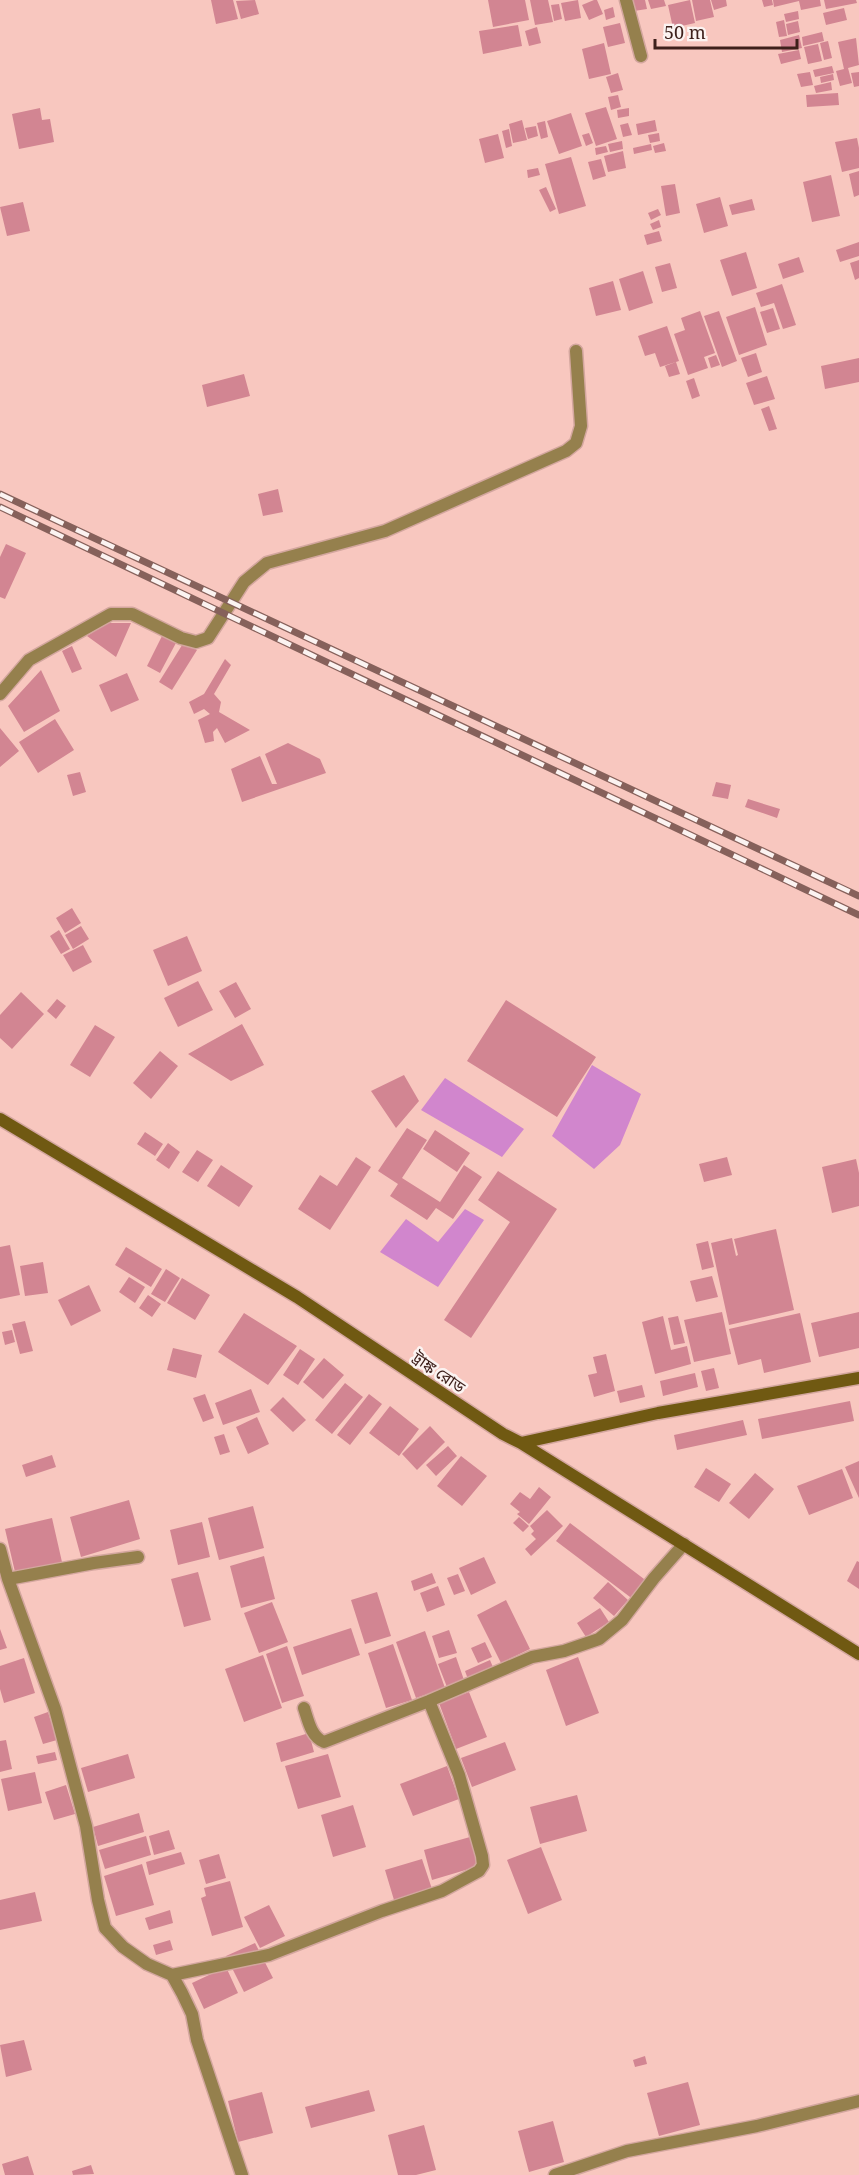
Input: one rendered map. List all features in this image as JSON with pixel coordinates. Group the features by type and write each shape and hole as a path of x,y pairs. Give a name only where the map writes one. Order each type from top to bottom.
{"main road":[{"name":"ট্রাঙ্ক রোড","path":"0,1119 297,1297 503,1434 521,1443 859,1654"},
{"path":"521,1443 658,1413 859,1378"}],"street":[{"path":"626,0 641,56"},
{"path":"0,694 28,660 111,614 132,614 181,638 196,642 208,638 244,582 267,563 384,531 566,451 576,443 581,426 576,351"},
{"path":"304,1708 313,1732 319,1740 324,1742 532,1657 564,1651 599,1639 622,1620 684,1544"},
{"path":"0,1549 8,1579 55,1709 86,1826 105,1928 123,1947 147,1964 172,1976 192,2014 197,2040 242,2175"},
{"path":"8,1579 138,1557"},
{"path":"172,1976 269,1955 382,1911 442,1891 479,1871 483,1865 482,1856 459,1775 429,1701"},
{"path":"555,2175 627,2151 757,2126 859,2101"}],"shaded area":[{"path":"592,1065 641,1094 620,1145 594,1169 552,1136"},
{"path":"445,1078 524,1129 502,1157 421,1110"},
{"path":"465,1209 484,1220 438,1287 380,1252 406,1219 438,1242"}],"building":[{"path":"211,0 233,0 238,19 216,24"},
{"path":"255,0 259,14 241,19 236,1"},
{"path":"488,0 525,0 529,20 493,27"},
{"path":"530,0 548,0 553,22 535,25"},
{"path":"578,0 581,18 565,21 561,3"},
{"path":"597,0 603,14 589,20 582,5"},
{"path":"632,0 645,0 647,9 634,11"},
{"path":"648,0 664,0 666,6 651,9"},
{"path":"690,0 695,23 673,28 668,5"},
{"path":"692,0 710,0 714,17 696,21"},
{"path":"711,0 726,0 727,6 714,10"},
{"path":"762,0 772,0 773,5 764,7"},
{"path":"773,0 820,0 821,6 801,10 799,1 774,7"},
{"path":"824,0 856,0 857,3 826,9"},
{"path":"559,4 562,19 554,21 551,5"},
{"path":"613,7 615,17 606,20 604,10"},
{"path":"844,8 847,20 826,25 823,13"},
{"path":"798,11 799,19 786,22 784,14"},
{"path":"784,20 787,36 779,37 776,22"},
{"path":"798,21 800,32 788,35 786,24"},
{"path":"620,23 625,43 608,47 603,27"},
{"path":"518,25 522,46 483,54 479,31"},
{"path":"537,27 541,43 529,46 525,31"},
{"path":"822,32 824,41 803,46 802,37"},
{"path":"799,35 802,48 782,52 780,40"},
{"path":"856,38 859,65 848,68 852,83 840,86 836,71 844,69 838,42"},
{"path":"828,41 832,58 824,60 820,43"},
{"path":"604,43 611,74 589,79 582,49"},
{"path":"818,44 822,61 808,64 804,47"},
{"path":"799,50 801,59 781,64 778,54"},
{"path":"832,66 834,73 815,77 813,70"},
{"path":"810,72 813,85 801,87 797,74"},
{"path":"859,72 859,86 854,87 851,73"},
{"path":"618,73 623,90 611,93 606,77"},
{"path":"833,74 834,80 821,83 820,77"},
{"path":"831,82 832,90 816,93 814,86"},
{"path":"838,93 839,105 807,107 806,95"},
{"path":"618,95 621,107 611,110 608,97"},
{"path":"606,107 617,139 596,146 585,113"},
{"path":"40,108 42,120 50,119 54,142 19,149 12,114"},
{"path":"629,108 629,116 618,118 617,110"},
{"path":"571,113 582,146 559,154 547,121"},
{"path":"522,120 527,140 513,143 509,124"},
{"path":"655,120 657,131 638,135 636,124"},
{"path":"545,121 548,137 541,139 537,123"},
{"path":"628,123 632,135 623,137 620,125"},
{"path":"536,126 538,136 528,139 525,128"},
{"path":"509,129 512,146 506,148 502,131"},
{"path":"589,133 593,143 586,146 582,135"},
{"path":"659,133 660,141 650,143 648,135"},
{"path":"498,134 504,158 485,163 479,139"},
{"path":"857,138 859,168 842,172 835,142"},
{"path":"622,141 623,149 610,152 608,144"},
{"path":"664,143 666,151 655,153 653,146"},
{"path":"651,144 652,150 634,154 633,148"},
{"path":"606,146 608,152 596,155 595,148"},
{"path":"623,151 626,168 608,172 604,156"},
{"path":"571,157 586,206 559,214 545,164"},
{"path":"601,159 606,176 593,180 588,162"},
{"path":"538,168 540,175 528,178 527,170"},
{"path":"859,171 859,195 854,197 849,174"},
{"path":"831,175 840,216 812,222 803,182"},
{"path":"675,184 680,213 666,216 661,186"},
{"path":"546,187 556,209 550,212 539,190"},
{"path":"720,197 728,226 704,233 696,204"},
{"path":"752,199 755,210 732,215 729,205"},
{"path":"23,202 30,231 7,236 0,207"},
{"path":"658,209 661,215 651,220 648,213"},
{"path":"659,220 661,227 653,230 650,224"},
{"path":"659,231 662,241 647,245 644,235"},
{"path":"859,242 859,256 840,262 836,250"},
{"path":"746,252 757,288 732,296 720,260"},
{"path":"799,257 804,272 783,279 778,264"},
{"path":"859,260 859,278 855,280 850,263"},
{"path":"670,263 677,288 662,292 655,267"},
{"path":"643,271 653,303 629,311 619,279"},
{"path":"613,281 621,310 596,316 589,288"},
{"path":"782,284 796,325 783,329 774,303 761,307 756,293"},
{"path":"755,307 767,345 739,355 726,317"},
{"path":"773,308 780,329 767,333 760,312"},
{"path":"700,311 715,353 704,357 708,368 688,375 674,334 685,330 681,318"},
{"path":"719,311 737,361 722,367 704,316"},
{"path":"667,326 679,361 660,367 655,353 645,356 638,336"},
{"path":"756,353 762,372 748,377 741,358"},
{"path":"716,355 720,365 711,368 708,358"},
{"path":"859,358 859,382 825,389 821,366"},
{"path":"676,362 680,374 669,377 665,366"},
{"path":"244,374 250,396 207,407 202,385"},
{"path":"767,376 775,399 754,405 746,383"},
{"path":"694,378 700,396 692,399 686,381"},
{"path":"769,406 777,429 769,431 761,409"},
{"path":"278,489 283,512 263,516 258,494"},
{"path":"6,544 26,553 5,599 0,597 0,557"},
{"path":"107,623 131,623 116,657 87,636"},
{"path":"163,634 177,641 160,673 147,666"},
{"path":"184,642 197,650 172,690 159,682"},
{"path":"72,646 82,669 72,673 62,651"},
{"path":"225,659 231,665 214,694 221,702 219,712 250,730 225,743 217,728 213,732 214,741 205,743 198,720 210,714 204,709 194,714 189,702 204,694"},
{"path":"41,670 60,711 24,732 8,706"},
{"path":"127,673 139,700 111,712 99,685"},
{"path":"55,719 74,750 38,773 19,742"},
{"path":"0,728 19,751 0,767"},
{"path":"288,743 320,759 326,773 242,802 231,769 260,756 272,784 277,784 265,754"},
{"path":"80,772 86,792 73,796 67,775"},
{"path":"716,782 731,785 728,799 712,796"},
{"path":"748,799 780,809 777,818 745,807"},
{"path":"72,908 81,923 65,933 56,918"},
{"path":"81,926 89,939 73,949 65,935"},
{"path":"59,930 70,949 61,954 50,936"},
{"path":"187,936 202,971 168,986 153,950"},
{"path":"83,945 92,962 73,972 63,955"},
{"path":"198,981 213,1010 178,1027 164,998"},
{"path":"236,982 251,1009 235,1018 219,991"},
{"path":"21,992 44,1014 12,1049 0,1038 0,1015"},
{"path":"57,999 66,1006 56,1019 47,1011"},
{"path":"506,1000 596,1057 557,1117 467,1061"},
{"path":"242,1024 264,1065 231,1081 188,1054"},
{"path":"95,1025 115,1037 90,1077 70,1065"},
{"path":"160,1051 178,1066 151,1099 133,1083"},
{"path":"404,1075 419,1101 396,1128 371,1091"},
{"path":"407,1128 427,1140 402,1178 440,1202 464,1165 482,1177 453,1219 436,1208 427,1220 390,1196 398,1184 378,1171"},
{"path":"435,1130 470,1153 457,1172 423,1149"},
{"path":"145,1132 163,1144 155,1156 137,1144"},
{"path":"168,1143 180,1152 169,1169 156,1160"},
{"path":"197,1150 213,1160 198,1182 182,1172"},
{"path":"356,1157 371,1167 330,1230 298,1209 320,1175 337,1186"},
{"path":"727,1157 732,1175 704,1182 699,1164"},
{"path":"856,1159 859,1173 859,1206 832,1213 822,1167"},
{"path":"221,1165 253,1186 239,1207 207,1186"},
{"path":"498,1171 557,1209 471,1338 444,1320 510,1222 478,1200"},
{"path":"776,1229 794,1310 729,1325 711,1243 732,1238 736,1256 738,1255 734,1239"},
{"path":"708,1241 714,1267 702,1270 696,1244"},
{"path":"10,1245 20,1295 0,1299 0,1247"},
{"path":"126,1247 162,1269 151,1287 115,1265"},
{"path":"43,1262 48,1293 25,1296 20,1266"},
{"path":"166,1269 180,1278 165,1302 151,1294"},
{"path":"712,1276 718,1297 696,1302 690,1281"},
{"path":"129,1277 145,1287 135,1303 119,1292"},
{"path":"182,1278 210,1295 195,1320 167,1303"},
{"path":"89,1285 101,1311 71,1326 58,1300"},
{"path":"148,1295 161,1304 152,1317 139,1308"},
{"path":"722,1312 731,1354 694,1362 684,1320"},
{"path":"859,1312 859,1348 819,1357 811,1323"},
{"path":"244,1313 297,1346 268,1385 218,1352"},
{"path":"800,1313 811,1362 764,1373 761,1359 738,1365 729,1329"},
{"path":"663,1316 671,1350 687,1346 691,1364 655,1374 642,1322"},
{"path":"678,1316 685,1343 674,1345 668,1318"},
{"path":"25,1321 33,1351 20,1354 12,1324"},
{"path":"12,1330 15,1342 5,1345 2,1332"},
{"path":"173,1348 202,1355 196,1378 167,1370"},
{"path":"300,1349 315,1359 298,1385 283,1375"},
{"path":"606,1354 615,1391 594,1397 588,1375 597,1373 593,1357"},
{"path":"324,1358 344,1375 323,1399 303,1382"},
{"path":"714,1368 719,1388 706,1391 701,1371"},
{"path":"695,1373 698,1387 663,1396 660,1381"},
{"path":"345,1383 363,1397 332,1434 315,1420"},
{"path":"642,1385 645,1397 620,1403 617,1391"},
{"path":"251,1389 260,1412 223,1425 215,1403"},
{"path":"205,1394 214,1418 203,1422 193,1398"},
{"path":"369,1394 382,1404 350,1445 337,1435"},
{"path":"283,1397 306,1420 293,1432 270,1410"},
{"path":"850,1401 854,1421 762,1439 758,1419"},
{"path":"390,1406 419,1429 399,1456 369,1433"},
{"path":"257,1417 269,1444 248,1454 236,1427"},
{"path":"743,1420 747,1435 677,1450 674,1435"},
{"path":"430,1426 445,1442 417,1470 402,1454"},
{"path":"224,1434 230,1452 220,1455 214,1437"},
{"path":"448,1446 457,1456 436,1476 426,1465"},
{"path":"52,1455 56,1467 26,1477 22,1465"},
{"path":"461,1456 487,1476 462,1506 437,1486"},
{"path":"859,1461 859,1498 845,1467"},
{"path":"706,1468 731,1484 719,1502 694,1487"},
{"path":"842,1469 853,1498 809,1515 797,1486"},
{"path":"755,1473 774,1489 749,1519 729,1503"},
{"path":"539,1487 551,1497 529,1524 517,1514 520,1512 510,1504 520,1492 530,1499"},
{"path":"129,1500 140,1539 81,1557 70,1517"},
{"path":"253,1506 264,1548 219,1560 208,1518"},
{"path":"547,1510 563,1526 531,1556 525,1549 536,1539 531,1534 534,1531 530,1526"},
{"path":"519,1517 529,1526 523,1532 513,1523"},
{"path":"52,1518 62,1562 15,1572 5,1529"},
{"path":"202,1522 210,1557 178,1565 170,1530"},
{"path":"570,1523 648,1582 634,1600 556,1541"},
{"path":"264,1556 275,1599 241,1608 230,1566"},
{"path":"484,1557 496,1583 471,1595 459,1568"},
{"path":"857,1561 859,1562 859,1589 847,1581"},
{"path":"198,1572 211,1620 184,1627 171,1579"},
{"path":"432,1573 436,1583 414,1591 411,1581"},
{"path":"458,1574 465,1591 454,1595 447,1578"},
{"path":"608,1582 628,1600 614,1616 593,1598"},
{"path":"438,1586 445,1605 427,1612 420,1593"},
{"path":"377,1592 391,1636 365,1644 351,1600"},
{"path":"506,1600 530,1649 501,1663 477,1615"},
{"path":"272,1602 288,1642 259,1653 244,1613"},
{"path":"600,1608 609,1622 586,1637 577,1623"},
{"path":"351,1628 360,1655 302,1675 293,1647"},
{"path":"0,1629 7,1648 0,1650"},
{"path":"449,1630 457,1653 439,1658 432,1636"},
{"path":"425,1631 445,1688 416,1698 396,1642"},
{"path":"485,1642 492,1657 478,1663 471,1648"},
{"path":"393,1644 412,1700 386,1708 368,1653"},
{"path":"287,1646 304,1696 282,1703 266,1654"},
{"path":"263,1655 282,1708 244,1722 225,1669"},
{"path":"456,1657 464,1680 447,1687 438,1664"},
{"path":"578,1657 599,1713 566,1726 546,1670"},
{"path":"24,1658 35,1693 4,1703 0,1689 0,1666"},
{"path":"490,1660 495,1672 469,1682 465,1671"},
{"path":"469,1692 487,1737 456,1749 439,1703"},
{"path":"48,1712 57,1740 43,1744 34,1717"},
{"path":"309,1733 314,1752 281,1762 276,1743"},
{"path":"6,1740 12,1769 0,1772 0,1741"},
{"path":"505,1742 516,1770 472,1787 461,1758"},
{"path":"55,1752 57,1760 38,1764 36,1756"},
{"path":"128,1754 135,1778 88,1792 81,1768"},
{"path":"328,1754 341,1797 298,1809 285,1766"},
{"path":"447,1766 459,1799 413,1816 400,1784"},
{"path":"35,1772 42,1803 8,1811 1,1779"},
{"path":"66,1785 75,1814 54,1820 45,1792"},
{"path":"577,1795 587,1831 540,1844 530,1807"},
{"path":"353,1805 366,1847 333,1857 321,1815"},
{"path":"139,1813 144,1832 98,1846 93,1827"},
{"path":"169,1830 175,1849 154,1855 149,1836"},
{"path":"146,1836 151,1855 105,1869 99,1850"},
{"path":"470,1837 479,1866 432,1880 424,1850"},
{"path":"541,1847 562,1900 528,1914 507,1860"},
{"path":"181,1852 185,1864 149,1875 146,1862"},
{"path":"219,1854 226,1878 206,1884 199,1860"},
{"path":"422,1859 432,1889 394,1900 385,1870"},
{"path":"142,1864 154,1905 116,1916 104,1876"},
{"path":"230,1881 243,1927 212,1936 201,1898 206,1896 204,1888"},
{"path":"35,1892 42,1921 0,1930 0,1900"},
{"path":"269,1905 285,1936 260,1948 244,1917"},
{"path":"170,1910 173,1923 149,1930 145,1918"},
{"path":"170,1940 173,1950 156,1955 153,1945"},
{"path":"255,1943 273,1978 244,1992 226,1956"},
{"path":"226,1967 238,1993 204,2009 192,1983"},
{"path":"24,2040 32,2070 6,2077 0,2045"},
{"path":"645,2056 647,2064 635,2067 633,2060"},
{"path":"688,2082 700,2125 659,2136 647,2093"},
{"path":"369,2090 375,2111 311,2128 305,2107"},
{"path":"262,2092 273,2133 238,2142 228,2101"},
{"path":"553,2121 564,2162 529,2172 518,2131"},
{"path":"424,2125 436,2170 416,2175 398,2175 388,2135"},
{"path":"28,2156 34,2175 5,2175 2,2164"},
{"path":"91,2165 94,2174 73,2175 72,2171"}],"railway":[{"path":"0,494 859,896"},
{"path":"0,507 859,915"}]}
